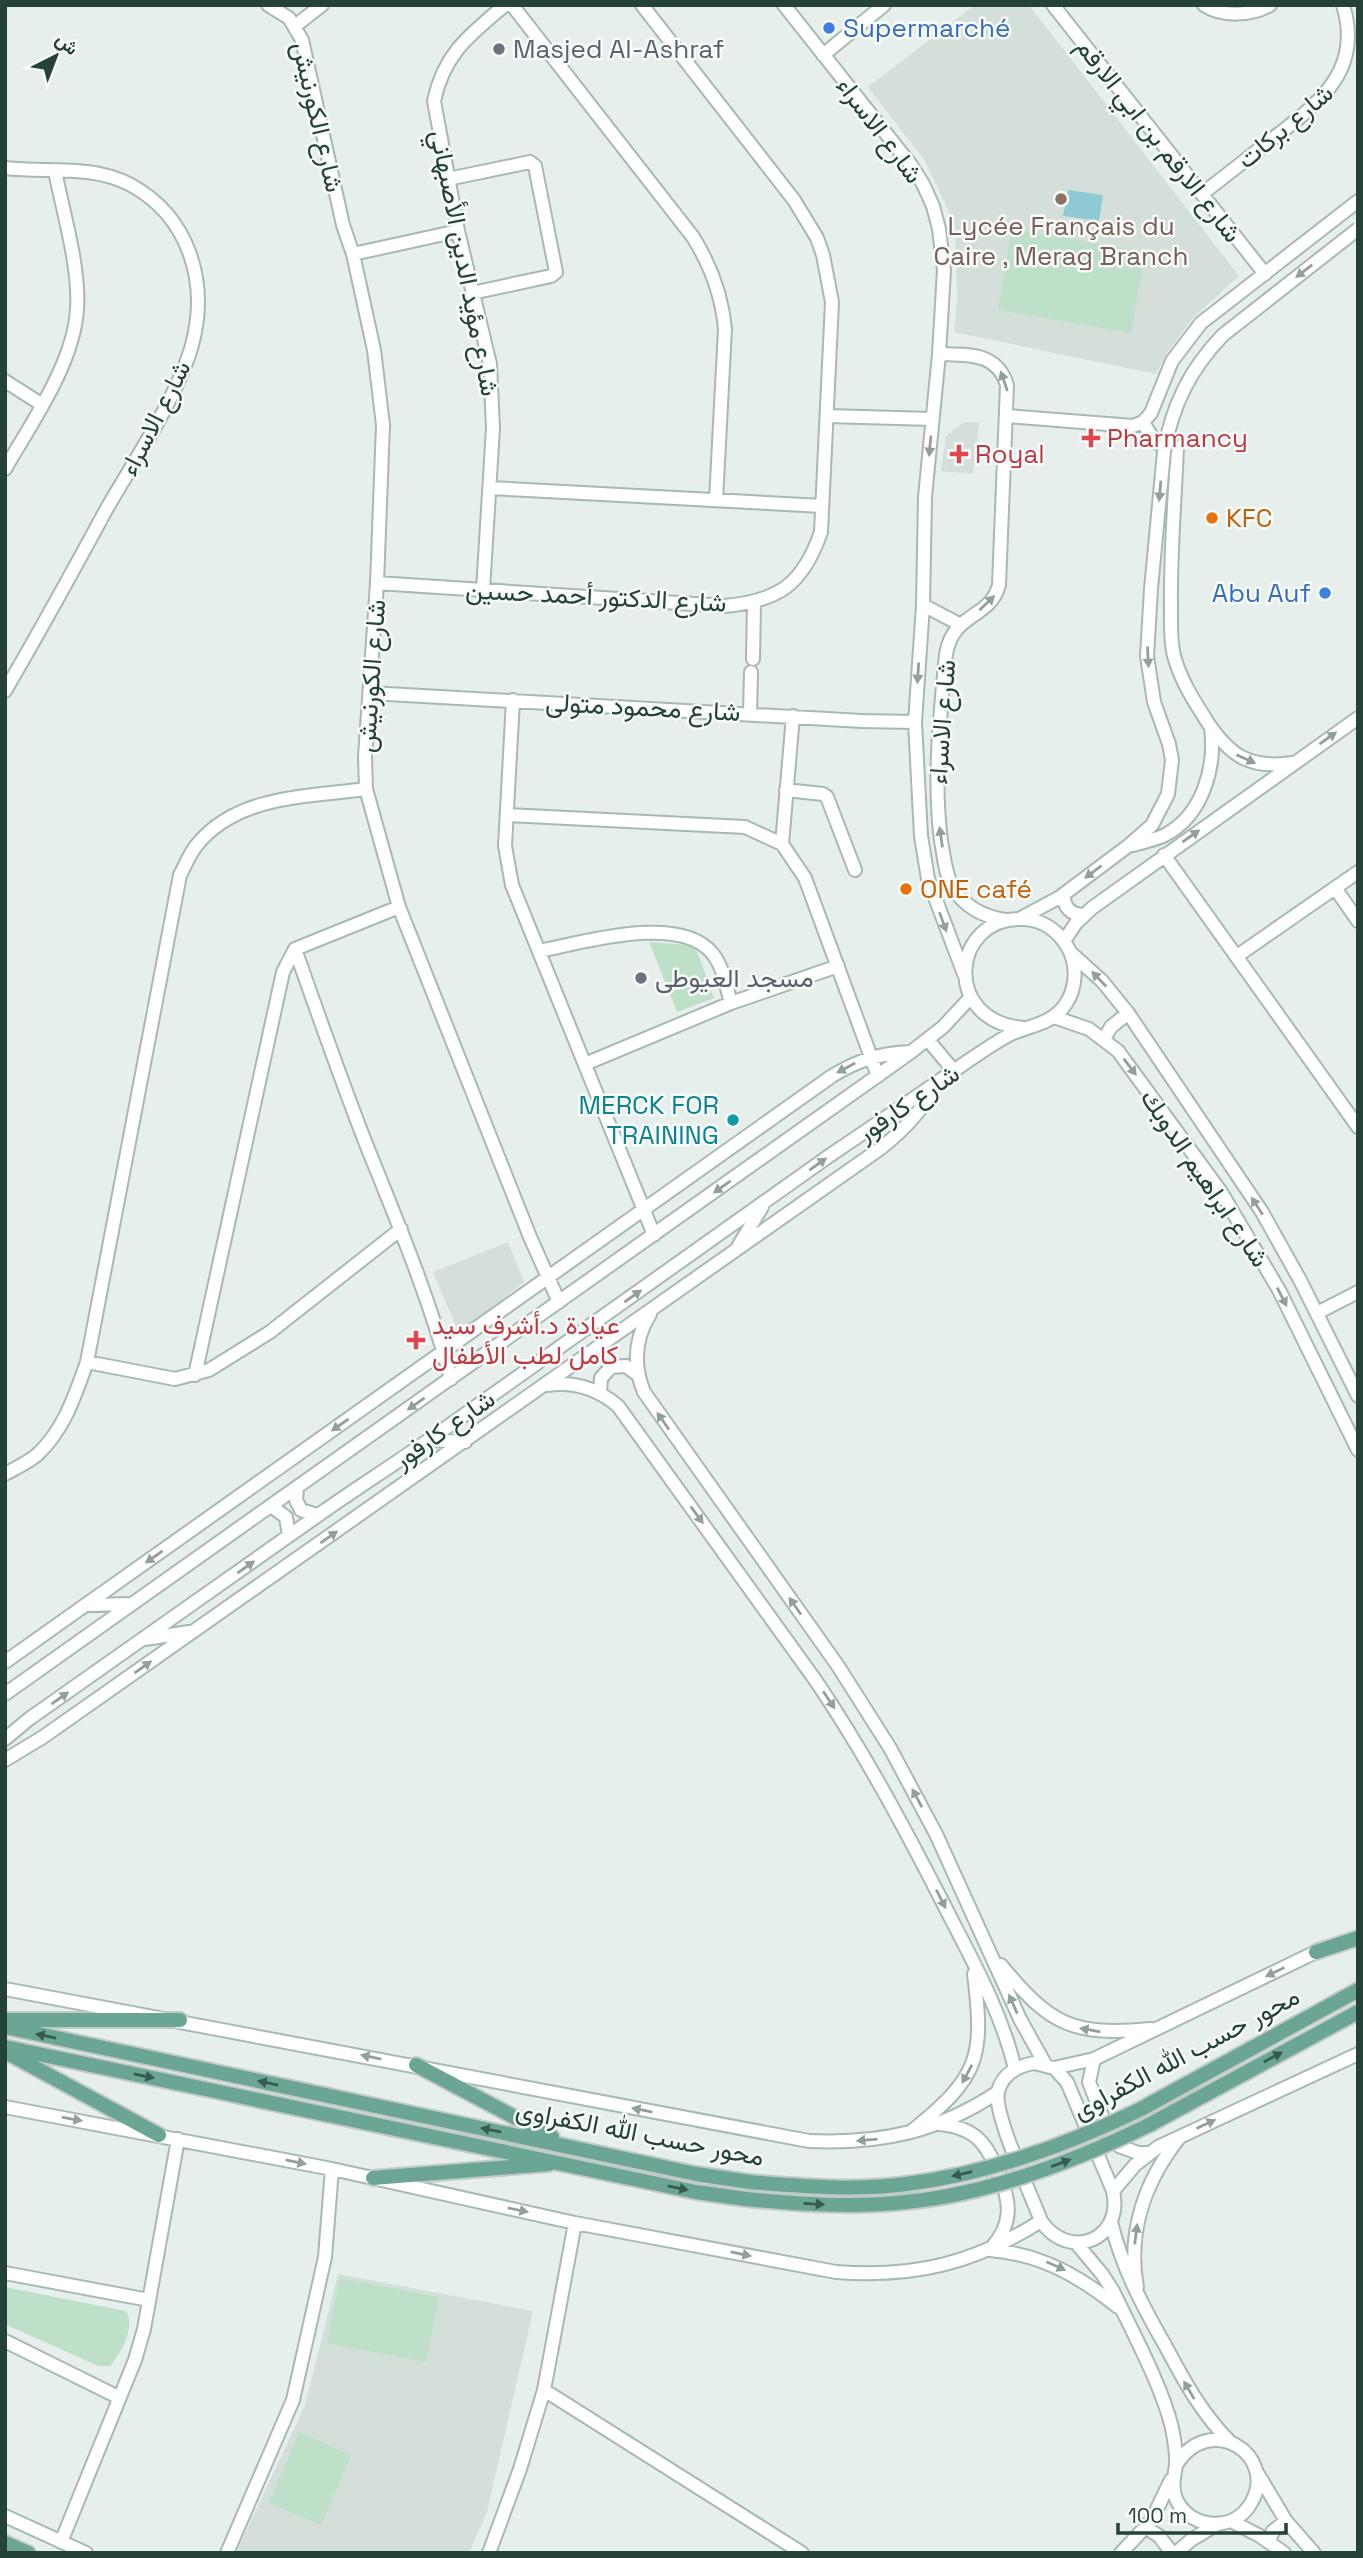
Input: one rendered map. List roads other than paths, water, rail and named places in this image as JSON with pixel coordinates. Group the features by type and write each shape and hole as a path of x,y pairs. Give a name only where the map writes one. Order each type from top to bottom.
{"main road":[{"path":"1316,1952 1358,1938"},
{"name":"محور حسب الله الكفراوى","path":"5,2027 696,2174 750,2182 862,2187 905,2185 942,2178 998,2165 1051,2148 1141,2109 1358,1990"},
{"name":"محور حسب الله الكفراوى","path":"5,2049 567,2163 696,2192 794,2203 864,2205 907,2202 948,2195 989,2186 1061,2164 1149,2125 1358,2011"},
{"path":"5,2020 180,2020"},
{"path":"5,2049 159,2135"},
{"path":"416,2066 569,2146"},
{"path":"373,2178 567,2163"},
{"path":"5,2543 28,2553"}],"street":[{"path":"268,5 289,18 295,26 322,5"},
{"name":"شارع مؤيد الدين الأصبهاني","path":"483,590 493,428 489,364 458,231 434,101 438,84 451,56 461,43 505,5"},
{"path":"512,5 693,237 712,272 723,310 725,329 716,500"},
{"name":"شارع الدكتور أحمد حسين","path":"377,583 725,606 754,603 778,593 798,577 812,556 821,531 832,302 823,255 817,237 794,200 642,5"},
{"name":"شارع الاسراء","path":"784,5 911,165 933,206 939,229 944,270 925,497 923,605 915,722 921,836 928,879 965,977"},
{"path":"823,55 884,5"},
{"name":"شارع الارقم بن ابي الارقم","path":"1053,5 1265,274"},
{"path":"1204,5 1212,10 1247,13 1270,5"},
{"name":"شارع بركات","path":"1202,194 1315,106 1332,89 1342,75 1349,56 1350,21 1343,5"},
{"name":"شارع الكورنيش","path":"295,26 302,40 374,349 383,425 377,583 365,756 366,789 399,907 559,1302"},
{"path":"449,179 530,162 535,166 556,272 551,276 472,293"},
{"name":"شارع الاسراء","path":"5,168 84,171 107,175 129,183 148,195 167,213 182,233 192,261 196,315 192,344 169,398 5,691"},
{"path":"5,469 67,356 74,332 78,307 77,283 55,171"},
{"path":"1007,416 1133,426 1143,422 1151,412 1171,361 1190,335 1213,313 1358,201"},
{"path":"1021,918 1045,925 1064,941 1071,953 1075,981 1064,1007 1054,1017 1040,1025 1024,1028 1008,1027 993,1021 980,1011 971,998 965,977 966,962 975,942 992,925 1021,918 1064,894 1128,846 1152,825 1162,811 1168,794 1172,777 1169,744 1154,702 1147,636 1164,452 1168,430 1183,388 1201,360 1223,335 1358,229"},
{"path":"353,254 458,231"},
{"name":"شارع الاسراء","path":"939,354 976,355 996,365 1007,385 999,585 990,602 960,624 947,646 937,743 937,794 948,878 963,901 978,912 1006,920"},
{"path":"5,381 41,404"},
{"path":"827,416 932,419"},
{"path":"1143,422 1160,445 1177,450 1171,589 1172,642 1184,683 1222,743 1237,755 1255,763 1274,766 1293,763"},
{"path":"489,488 822,506"},
{"path":"750,713 754,603"},
{"path":"923,605 960,624"},
{"name":"شارع محمود متولى","path":"370,693 915,722"},
{"path":"513,700 505,846 512,885 654,1235"},
{"path":"782,844 793,716"},
{"path":"1064,941 1084,915 1358,718"},
{"path":"1128,846 1163,836 1192,809 1209,773 1213,751 1211,728"},
{"path":"5,1474 36,1455 58,1430 67,1417 87,1362 180,875 194,848 215,825 242,810 271,802 366,789"},
{"path":"786,790 823,794 827,797 855,870"},
{"path":"507,815 745,827 782,844 805,878 878,1076"},
{"path":"1164,855 1358,1127"},
{"path":"1237,956 1358,872"},
{"path":"1335,888 1358,920"},
{"path":"1064,894 1070,911 1084,915"},
{"path":"194,1375 283,972 295,949 399,907"},
{"path":"539,951 629,933 684,936 698,941 710,950 719,962 731,1003"},
{"path":"295,949 365,1142 401,1230 451,1379"},
{"name":"شارع ابراهيم الدوبك","path":"1071,953 1102,981 1128,1013 1262,1212 1358,1396"},
{"path":"585,1064 731,1003 838,966"},
{"name":"شارع كارفور","path":"5,1694 928,1040 971,998"},
{"path":"1104,1039 1111,1027 1128,1013"},
{"name":"شارع ابراهيم الدوبك","path":"1054,1017 1089,1029 1104,1039 1129,1065 1221,1192 1279,1290 1358,1450"},
{"name":"شارع كارفور","path":"5,1739 29,1719 317,1516 430,1440 767,1200 990,1046 1024,1028"},
{"path":"928,1040 954,1071"},
{"path":"5,1662 832,1076 871,1057 911,1052"},
{"path":"5,1760 43,1737 465,1442 894,1137 923,1106 936,1084"},
{"path":"735,1252 767,1200"},
{"path":"87,1362 175,1379 194,1375 223,1362 270,1332 401,1230"},
{"path":"1317,1313 1358,1292"},
{"path":"653,1310 645,1321 638,1341 636,1362 638,1375 648,1399 865,1707 936,1833 1028,2035 1049,2066 1067,2082 1113,2192 1115,2202 1111,2222 1123,2263 1140,2301 1195,2400 1232,2443 1251,2459 1286,2521 1314,2553"},
{"path":"600,1394 601,1378 611,1367 626,1366 638,1375"},
{"path":"543,1386 578,1385 600,1394 625,1415 843,1720 891,1803 972,1959 1003,2026 1015,2069"},
{"path":"430,1440 465,1442"},
{"path":"297,1489 296,1500 301,1510 317,1516"},
{"path":"271,1506 286,1517 289,1536"},
{"path":"86,1605 132,1604"},
{"path":"142,1640 195,1631"},
{"path":"1111,2222 1096,2238 1076,2243 1056,2237 1041,2221 999,2112 998,2092 1002,2083 1015,2069 1034,2063 1049,2066 1094,2059 1358,1930"},
{"path":"990,1951 1036,2005 1065,2023 1098,2032 1158,2028"},
{"path":"908,2134 953,2095 972,2064 979,2029 972,1959"},
{"path":"5,1989 810,2141 854,2142 908,2134 960,2115 998,2092"},
{"path":"1113,2192 1123,2177 1149,2153 1358,2054"},
{"path":"1094,2059 1089,2082 1107,2129 1119,2146 1128,2151 1149,2153"},
{"path":"5,2107 332,2169 575,2223 836,2272 868,2275 930,2269 990,2250 1041,2221"},
{"path":"940,2124 961,2127 970,2132 992,2154 1005,2188 1009,2210 1004,2232 990,2250"},
{"path":"1140,2301 1134,2251 1142,2202 1164,2156 1180,2136"},
{"path":"61,2542 145,2329 178,2139"},
{"path":"227,2553 293,2400 325,2257 332,2169"},
{"path":"489,2553 520,2469 544,2390 575,2223"},
{"path":"1076,2243 1102,2274 1122,2310 1164,2404 1172,2428 1173,2489 1185,2511 1206,2523 1225,2523 1269,2541 1284,2553"},
{"path":"990,2250 1010,2252 1051,2263 1087,2283 1122,2310"},
{"path":"5,2273 149,2300"},
{"path":"5,2340 118,2397"},
{"path":"544,2390 802,2553"},
{"path":"1121,2553 1160,2507 1183,2454 1193,2445 1206,2440 1232,2443"},
{"path":"1145,2527 1159,2536 1174,2553 1191,2540 1242,2515 1255,2495 1256,2470"},
{"path":"5,2516 86,2553"},
{"path":"1269,2541 1276,2526 1286,2521"}],"water":[{"path":"1068,190 1103,195 1099,221 1063,216"}],"place":[{"name":"Supermarché","path":"829,28"},
{"name":"Masjed Al-Ashraf","path":"499,49"},
{"name":"Lycée Français du Caire , Merag Branch","path":"1061,199"},
{"name":"Pharmancy","path":"1091,438"},
{"name":"Royal","path":"959,454"},
{"name":"KFC","path":"1212,518"},
{"name":"Abu Auf","path":"1325,593"},
{"name":"ONE café","path":"906,889"},
{"name":"مسجد العيوطى","path":"641,978"},
{"name":"MERCK FOR TRAINING","path":"733,1120"},
{"name":"عيادة د.أشرف سيد كامل لطب الأطفال","path":"416,1340"}]}
